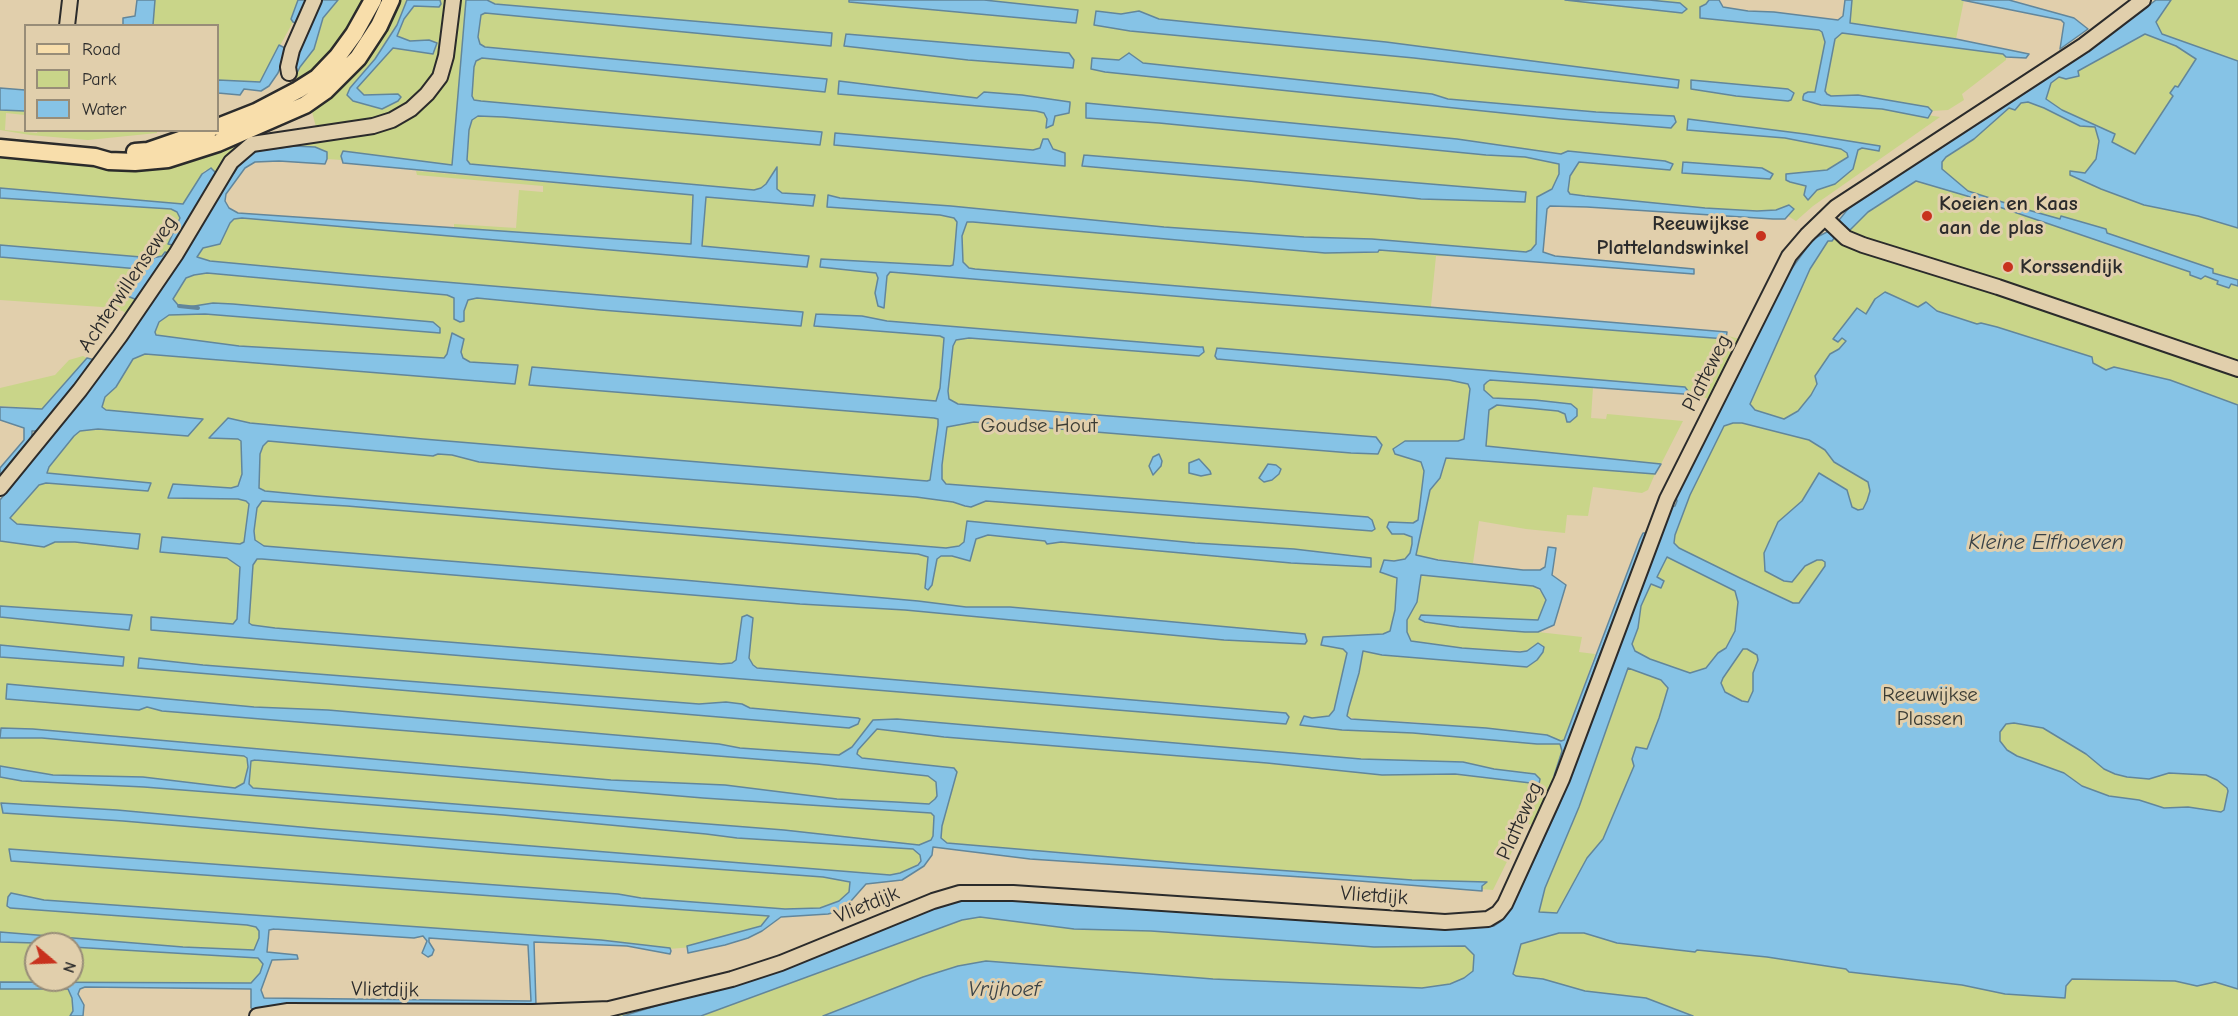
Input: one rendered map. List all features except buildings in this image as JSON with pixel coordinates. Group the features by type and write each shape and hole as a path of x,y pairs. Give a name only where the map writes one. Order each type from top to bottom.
{"main road":[{"path":"219,127 256,112 317,78 338,56 354,34 373,0"},
{"path":"0,148 135,162 168,159 218,143 305,105 343,75 358,58 379,26 391,0"},
{"path":"95,157 148,151 203,132"}],"street":[{"path":"67,24 69,0"},
{"path":"289,73 292,50 314,0"},
{"name":"Achterwillenseweg","path":"0,488 80,390 120,336 176,254 231,162 252,144 373,126 392,120 411,109 440,76 446,56 453,0"},
{"name":"Platteweg","path":"1498,913 1510,894 1562,779 1667,499 1789,256 1807,235 1833,226 1836,207 2084,45 2143,0"},
{"path":"1833,226 1846,238 1863,245 1998,287 2238,369"},
{"name":"Vlietdijk","path":"257,1016 288,1011 533,1012 609,1009 732,979 781,963 933,901 960,893 1013,893 1445,922 1478,921 1488,919 1498,913"}],"green space":[{"path":"155,0 298,0 291,19 293,22 260,82 219,80 219,24 153,24"},
{"path":"338,0 363,0 349,32 321,63 302,79 297,79 299,67 314,49 323,18"},
{"path":"395,0 407,0 397,25 375,59 350,88 347,95 364,95 356,88 393,48 433,54 436,42 410,41 397,36 404,19 415,6 441,4 440,0 447,0 439,61 427,86 407,106 378,119 316,127 311,108"},
{"path":"459,0 466,0 452,165 344,151 341,156 342,160 327,159 326,152 315,147 294,146 243,158 245,152 260,147 348,138 377,132 401,121 439,87"},
{"name":"Goudse Hout","path":"472,0 1714,0 1712,12 1832,27 1820,98 1940,117 1813,206 1796,221 1788,216 1545,198 1539,258 1436,256 1430,316 1726,339 1728,336 1744,340 1713,401 1688,391 1685,387 1481,377 1466,446 1437,447 1395,641 1357,645 1342,723 1561,741 1547,735 1413,722 1359,720 1347,716 1363,651 1382,655 1527,667 1527,651 1462,648 1411,641 1407,632 1407,620 1417,602 1421,575 1533,586 1544,594 1546,600 1538,620 1459,627 1582,637 1579,652 1595,654 1570,727 1562,742 1562,751 1549,789 1532,825 1526,823 1493,890 934,843 910,873 861,880 838,908 776,914 766,926 716,945 669,949 266,923 266,957 258,986 84,984 84,932 24,932 24,992 77,992 75,1016 0,1016 0,500 212,215 695,250 700,190 453,169"},
{"path":"1852,0 1964,0 1956,39 1849,23"},
{"name":"Reeuwijkse Plassen","path":"2164,0 2238,0 2238,1016 573,1016 693,1007 971,910 1503,934 1530,890 1676,512 1817,246 1966,134"},
{"path":"1842,33 2003,54 2006,60 1962,94 1964,100 1948,110 1932,111 1931,108 1858,95 1831,96 1825,91 1835,39"},
{"path":"0,110 24,111 24,115 6,113 5,130 37,133 157,133 88,140 0,130"},
{"path":"242,140 233,149 217,174 205,170 183,204 0,188 0,158 114,168"},
{"path":"416,171 694,195 691,245 454,228 454,224 516,228 519,190 543,192 543,186 417,175"},
{"path":"0,198 171,209 177,212 180,218 176,228 177,246 170,257 153,258 0,245"},
{"path":"0,257 139,269 140,275 127,296 140,301 128,316 123,311 102,307 0,300"},
{"path":"83,356 87,358 42,409 0,406 0,388 55,375 69,360"},
{"path":"1490,380 1593,387 1591,418 1606,419 1607,414 1683,421 1661,464 1486,446 1489,410 1497,405 1558,411 1565,414 1577,410 1571,404 1493,398 1484,390 1484,385"},
{"path":"1446,458 1655,474 1648,490 1642,493 1593,487 1588,516 1567,515 1565,533 1479,521 1473,563 1415,555 1430,490 1444,469"}],"water":[{"path":"137,0 155,0 153,24 123,24 123,18 135,16"},
{"path":"298,0 309,0 297,24 291,19"},
{"path":"321,0 338,0 323,18 314,49 296,75 294,68 299,49"},
{"path":"407,0 440,0 439,7 414,6 404,19 397,36 410,41 429,40 437,43 433,54 393,48 357,88 364,95 398,94 401,97 398,101 382,109 353,101 347,95 350,88 375,59 397,25"},
{"path":"466,0 487,0 495,4 832,33 831,46 485,13 481,15 478,37 480,44 485,47 827,79 825,92 482,58 476,61 474,67 472,96 474,100 822,132 820,145 478,116 472,120 469,130 467,160 470,164 754,190 766,184 777,167 777,189 782,193 815,195 813,206 706,197 702,246 809,256 807,267 242,218 234,219 230,223 220,244 203,248 197,257 210,261 349,274 803,312 801,326 477,298 468,300 464,311 464,321 460,322 454,319 454,298 447,295 207,273 194,275 186,278 173,299 178,305 188,307 213,303 233,304 433,322 440,328 440,333 205,314 169,315 159,322 156,335 239,346 444,358 452,333 464,339 461,352 463,358 470,362 518,365 515,384 145,354 133,359 116,387 105,397 102,407 106,410 203,419 188,436 98,429 80,431 49,467 47,473 151,483 148,491 46,483 39,485 10,518 17,524 140,534 138,549 75,542 55,542 44,547 0,541 0,500 57,430 145,311 229,175 234,173 243,158 257,151 294,146 315,147 327,152 327,159 325,164 255,162 245,168 226,194 225,201 229,208 238,213 691,244 693,195 343,163 341,156 343,151 452,165"},
{"path":"849,0 984,0 1078,10 1076,23 849,2"},
{"path":"1565,0 1649,0 1680,3 1687,9 1682,13"},
{"path":"1709,0 1719,0 1723,7 1748,11 1838,20 1843,16 1845,0 1852,0 1850,23 1956,39 2029,54 2026,58 2006,57 2003,54 1842,33 1835,39 1825,91 1827,94 1831,96 1858,95 1928,107 1932,111 1928,118 1882,109 1821,105 1803,100 1803,97 1808,92 1815,92 1825,42 1822,32 1700,18 1700,7"},
{"path":"1962,0 2009,0 2074,18 2088,29 2060,49 2064,23 2061,20"},
{"name":"Kleine Elfhoeven","path":"2156,0 2171,0 2156,22 2162,34 2238,61 2238,228 2198,216 2144,205 2070,175 2070,171 2085,173 2096,159 2099,141 2095,127 2080,126 2028,102 2021,103 2015,110 2009,108 1974,139 1946,157 1942,162 1942,169 1968,191 2060,219 2061,216 2106,229 2107,233 2213,269 2213,273 2238,280 2238,286 2231,284 2229,288 2205,276 2201,279 2190,275 2190,272 1967,196 1916,181 1868,212 1850,230 1842,228 1832,241 1828,241 1810,269 1750,404 1755,410 1784,419 1798,411 1811,395 1817,384 1815,376 1830,354 1846,341 1842,338 1838,342 1833,339 1857,308 1866,314 1875,299 1885,292 1918,307 1926,302 1937,311 2092,357 2093,363 2106,370 2114,367 2170,380 2238,405 2238,989 2215,982 2197,986 2175,981 2072,979 2066,986 2065,998 2005,994 1962,985 1849,972 1846,969 1767,957 1617,943 1584,933 1559,933 1521,944 1513,974 1543,979 1585,991 1646,998 1693,1016 823,1016 923,977 958,966 986,961 1213,979 1422,988 1450,984 1473,971 1474,955 1465,946 1374,947 1151,931 1074,929 980,917 962,920 701,1016 623,1016 760,974 952,901 973,897 1467,928 1494,926 1500,922 1514,903 1558,808 1578,758 1606,672 1669,507 1675,506 1677,501 1675,494 1773,299 1790,271 1813,239 1831,230 1852,204 2124,24","holes":["2145,34 2176,46 2196,59 2178,87 2175,86 2170,93 2173,96 2135,154 2112,142 2115,134 2062,110 2046,99 2051,83 2059,77 2066,79 2079,76 2078,71","1733,423 1742,423 1809,440 1825,450 1834,462 1868,482 1870,491 1863,509 1858,510 1852,507 1847,490 1819,473 1802,501 1778,522 1764,553 1765,571 1784,581 1792,582 1805,566 1817,560 1825,562 1825,566 1799,603 1793,603 1679,548 1674,543 1675,535 1690,495 1724,426","1667,557 1735,591 1738,602 1735,631 1726,648 1718,653 1706,668 1690,673 1650,659 1635,651 1632,644 1638,628 1641,606 1651,584 1661,588 1664,581 1657,577","1743,649 1757,655 1758,660 1753,673 1753,691 1748,702 1725,692 1721,683","1628,668 1661,680 1668,688 1647,749 1636,747 1632,759 1634,766 1603,839 1587,858 1557,913 1539,912 1545,888 1579,807","2014,723 2043,728 2086,754 2104,769 2127,777 2149,779 2169,773 2206,775 2227,788 2224,810 2221,812 2188,807 2164,808 2139,800 2109,796 2082,786 2064,773 2017,756 2007,750 2000,741 2000,732 2006,724"]},
{"path":"1096,11 1121,14 1139,11 1159,19 1386,42 1679,80 1678,88 1414,58 1130,31 1094,25"},
{"path":"846,34 1069,53 1074,60 1073,68 968,60 844,46"},
{"path":"279,45 287,49 278,73 269,86 261,91 244,89 240,95 219,93 219,80 260,82"},
{"path":"1129,53 1143,63 1432,94 1448,99 1596,112 1674,116 1676,122 1671,128 1561,119 1091,69 1092,58 1119,60"},
{"path":"1691,80 1788,89 1794,93 1788,101 1736,96 1691,89"},
{"path":"839,81 977,98 984,92 1022,95 1070,102 1069,113 1055,116 1053,125 1046,128 1047,119 1044,113 1036,111 838,94"},
{"path":"0,88 24,90 24,111 0,110"},
{"path":"1086,103 1457,139 1561,154 1568,151 1665,161 1673,164 1670,170 1579,162 1570,176 1568,191 1570,194 1585,196 1705,208 1757,211 1776,210 1789,205 1794,209 1785,219 1773,219 1587,207 1550,206 1547,209 1543,252 1555,256 1694,269 1694,274 1379,250 1378,252 1325,253 973,222 967,222 962,236 963,262 969,268 975,269 1727,332 1726,339 890,272 887,276 884,308 878,306 875,293 878,278 876,273 820,267 821,259 950,266 953,265 954,258 957,222 954,218 827,207 828,195 840,198 951,206 1164,227 1304,237 1372,239 1526,252 1536,244 1537,197 1552,189 1559,174 1559,164 1525,157 1086,118"},
{"path":"1688,119 1880,146 1879,151 1862,148 1858,150 1853,169 1835,184 1817,190 1808,200 1804,195 1806,186 1786,180 1786,174 1827,170 1848,157 1847,153 1841,149 1785,138 1687,130"},
{"path":"835,133 1033,150 1040,148 1043,139 1048,139 1053,149 1065,153 1065,166 834,145"},
{"path":"1084,155 1526,192 1525,202 1421,199 1082,166"},
{"path":"1683,162 1762,168 1773,174 1770,179 1682,173"},
{"path":"211,168 217,174 177,246 168,244 180,218 177,212 171,209 0,198 0,188 183,204 202,174"},
{"path":"0,245 153,258 162,256 165,252 169,253 140,301 127,296 140,275 139,269 0,257"},
{"path":"816,314 862,316 887,321 1203,347 1204,352 1199,356 969,338 956,340 953,346 948,391 949,399 958,404 1376,437 1382,445 1378,454 1351,453 974,422 947,427 942,465 942,479 946,484 1368,517 1372,520 1375,529 1372,531 986,501 971,507 916,497 555,469 479,462 452,455 433,456 268,441 260,454 259,488 265,491 317,496 946,548 959,546 964,542 967,521 1195,543 1294,549 1371,558 1371,567 1291,563 1061,542 1047,544 1045,541 988,535 976,539 970,561 952,556 941,556 937,559 932,585 928,590 925,588 928,557 918,554 347,506 262,501 257,508 254,531 255,540 264,546 683,580 966,607 1010,607 1087,614 1305,634 1307,641 1305,644 1224,640 905,610 800,604 262,559 257,559 253,565 249,623 275,628 721,664 732,663 736,660 742,617 747,615 753,618 749,658 757,668 1286,713 1289,717 1286,724 151,630 151,617 233,624 237,619 240,567 227,558 160,552 162,537 240,544 244,542 249,504 246,501 168,498 173,484 231,488 238,486 242,474 241,441 209,438 228,418 250,423 423,439 930,480 938,425 938,419 934,418 529,385 532,367 936,401 940,388 944,338 814,326"},
{"path":"1217,348 1685,387 1688,391 1684,394 1490,380 1487,382 1484,390 1493,398 1571,404 1577,409 1577,416 1567,422 1565,414 1558,411 1497,405 1489,410 1486,446 1661,464 1655,474 1446,458 1440,478 1430,490 1416,555 1438,560 1540,570 1545,567 1548,547 1556,548 1552,575 1566,585 1554,625 1538,632 1525,632 1459,627 1419,619 1421,615 1538,620 1546,600 1540,589 1533,586 1421,575 1417,602 1407,620 1407,632 1411,641 1462,648 1520,652 1527,651 1538,643 1544,647 1543,652 1527,667 1382,655 1363,651 1347,716 1351,719 1486,728 1547,735 1561,741 1564,740 1640,539 1643,533 1647,533 1598,659 1557,778 1554,776 1562,751 1560,744 1342,730 1300,725 1304,716 1312,718 1329,716 1334,710 1347,653 1343,649 1321,645 1323,637 1383,634 1390,631 1395,610 1397,578 1380,572 1384,560 1405,559 1410,553 1412,537 1392,534 1387,527 1389,522 1413,523 1418,520 1424,471 1421,462 1395,454 1393,449 1405,441 1464,439 1470,389 1468,384 1449,380 1217,359 1215,356"},
{"path":"87,358 95,360 39,431 32,431 32,441 0,477 0,468 24,440 24,428 0,420 0,407 42,409"},
{"path":"1159,454 1162,461 1161,466 1153,475 1149,466 1153,457"},
{"path":"1199,459 1211,474 1201,476 1189,473 1189,463"},
{"path":"1268,464 1276,465 1281,469 1272,480 1264,482 1259,478"},
{"path":"0,606 132,615 129,630 0,617"},
{"path":"0,645 124,657 123,666 0,657"},
{"path":"139,658 699,704 726,702 742,704 750,708 860,719 858,724 849,728 138,668"},
{"path":"7,684 254,707 328,710 839,755 852,747 873,720 897,719 1361,759 1463,762 1494,769 1535,774 1540,779 1539,784 1455,774 1382,775 1267,763 944,737 877,729 858,750 857,754 862,758 954,768 957,772 942,826 941,838 947,843 1412,880 1487,882 1482,886 1482,891 1030,859 933,847 932,855 924,866 902,880 866,884 843,910 828,914 781,917 748,938 688,953 687,946 761,926 769,916 11,861 9,849 618,894 641,898 785,909 820,908 839,901 849,892 850,882 823,877 3,813 1,803 117,810 890,875 918,865 921,861 920,855 913,849 737,838 503,815 144,787 22,781 0,777 0,766 53,775 143,777 235,788 244,783 248,767 247,758 244,756 42,738 0,738 1,728 611,780 725,785 837,799 929,804 937,796 936,782 928,776 817,764 162,711 147,707 139,710 6,699","holes":["255,760 703,798 931,813 934,816 933,836 931,840 919,845 784,830 253,788 249,784 251,761"]},
{"path":"11,893 44,900 601,940 670,948 671,951 670,954 627,946 534,942 536,1005 290,1004 288,1007 255,1011 251,1008 251,989 84,987 84,982 251,983 260,973 263,964 258,958 84,948 84,939 254,950 259,938 259,931 256,927 7,906","holes":["269,930 414,938 423,936 427,941 422,953 428,957 434,950 429,938 528,945 531,1001 264,998 261,990 272,960 298,959 297,955 267,952"]},
{"path":"0,932 24,934 24,943 0,942"},
{"path":"0,982 24,982 24,989 0,989"},
{"path":"69,992 79,992 84,1005 83,1016 70,1016 73,1011"}],"waterway":[{"path":"179,306 198,308"}],"place":[{"name":"Koeien en Kaas aan de plas","path":"1927,216"},
{"name":"Reeuwijkse Plattelandswinkel","path":"1761,236"},
{"name":"Korssendijk","path":"2008,267"}],"water label":[{"name":"Vrijhoef","path":"1004,990"}]}
